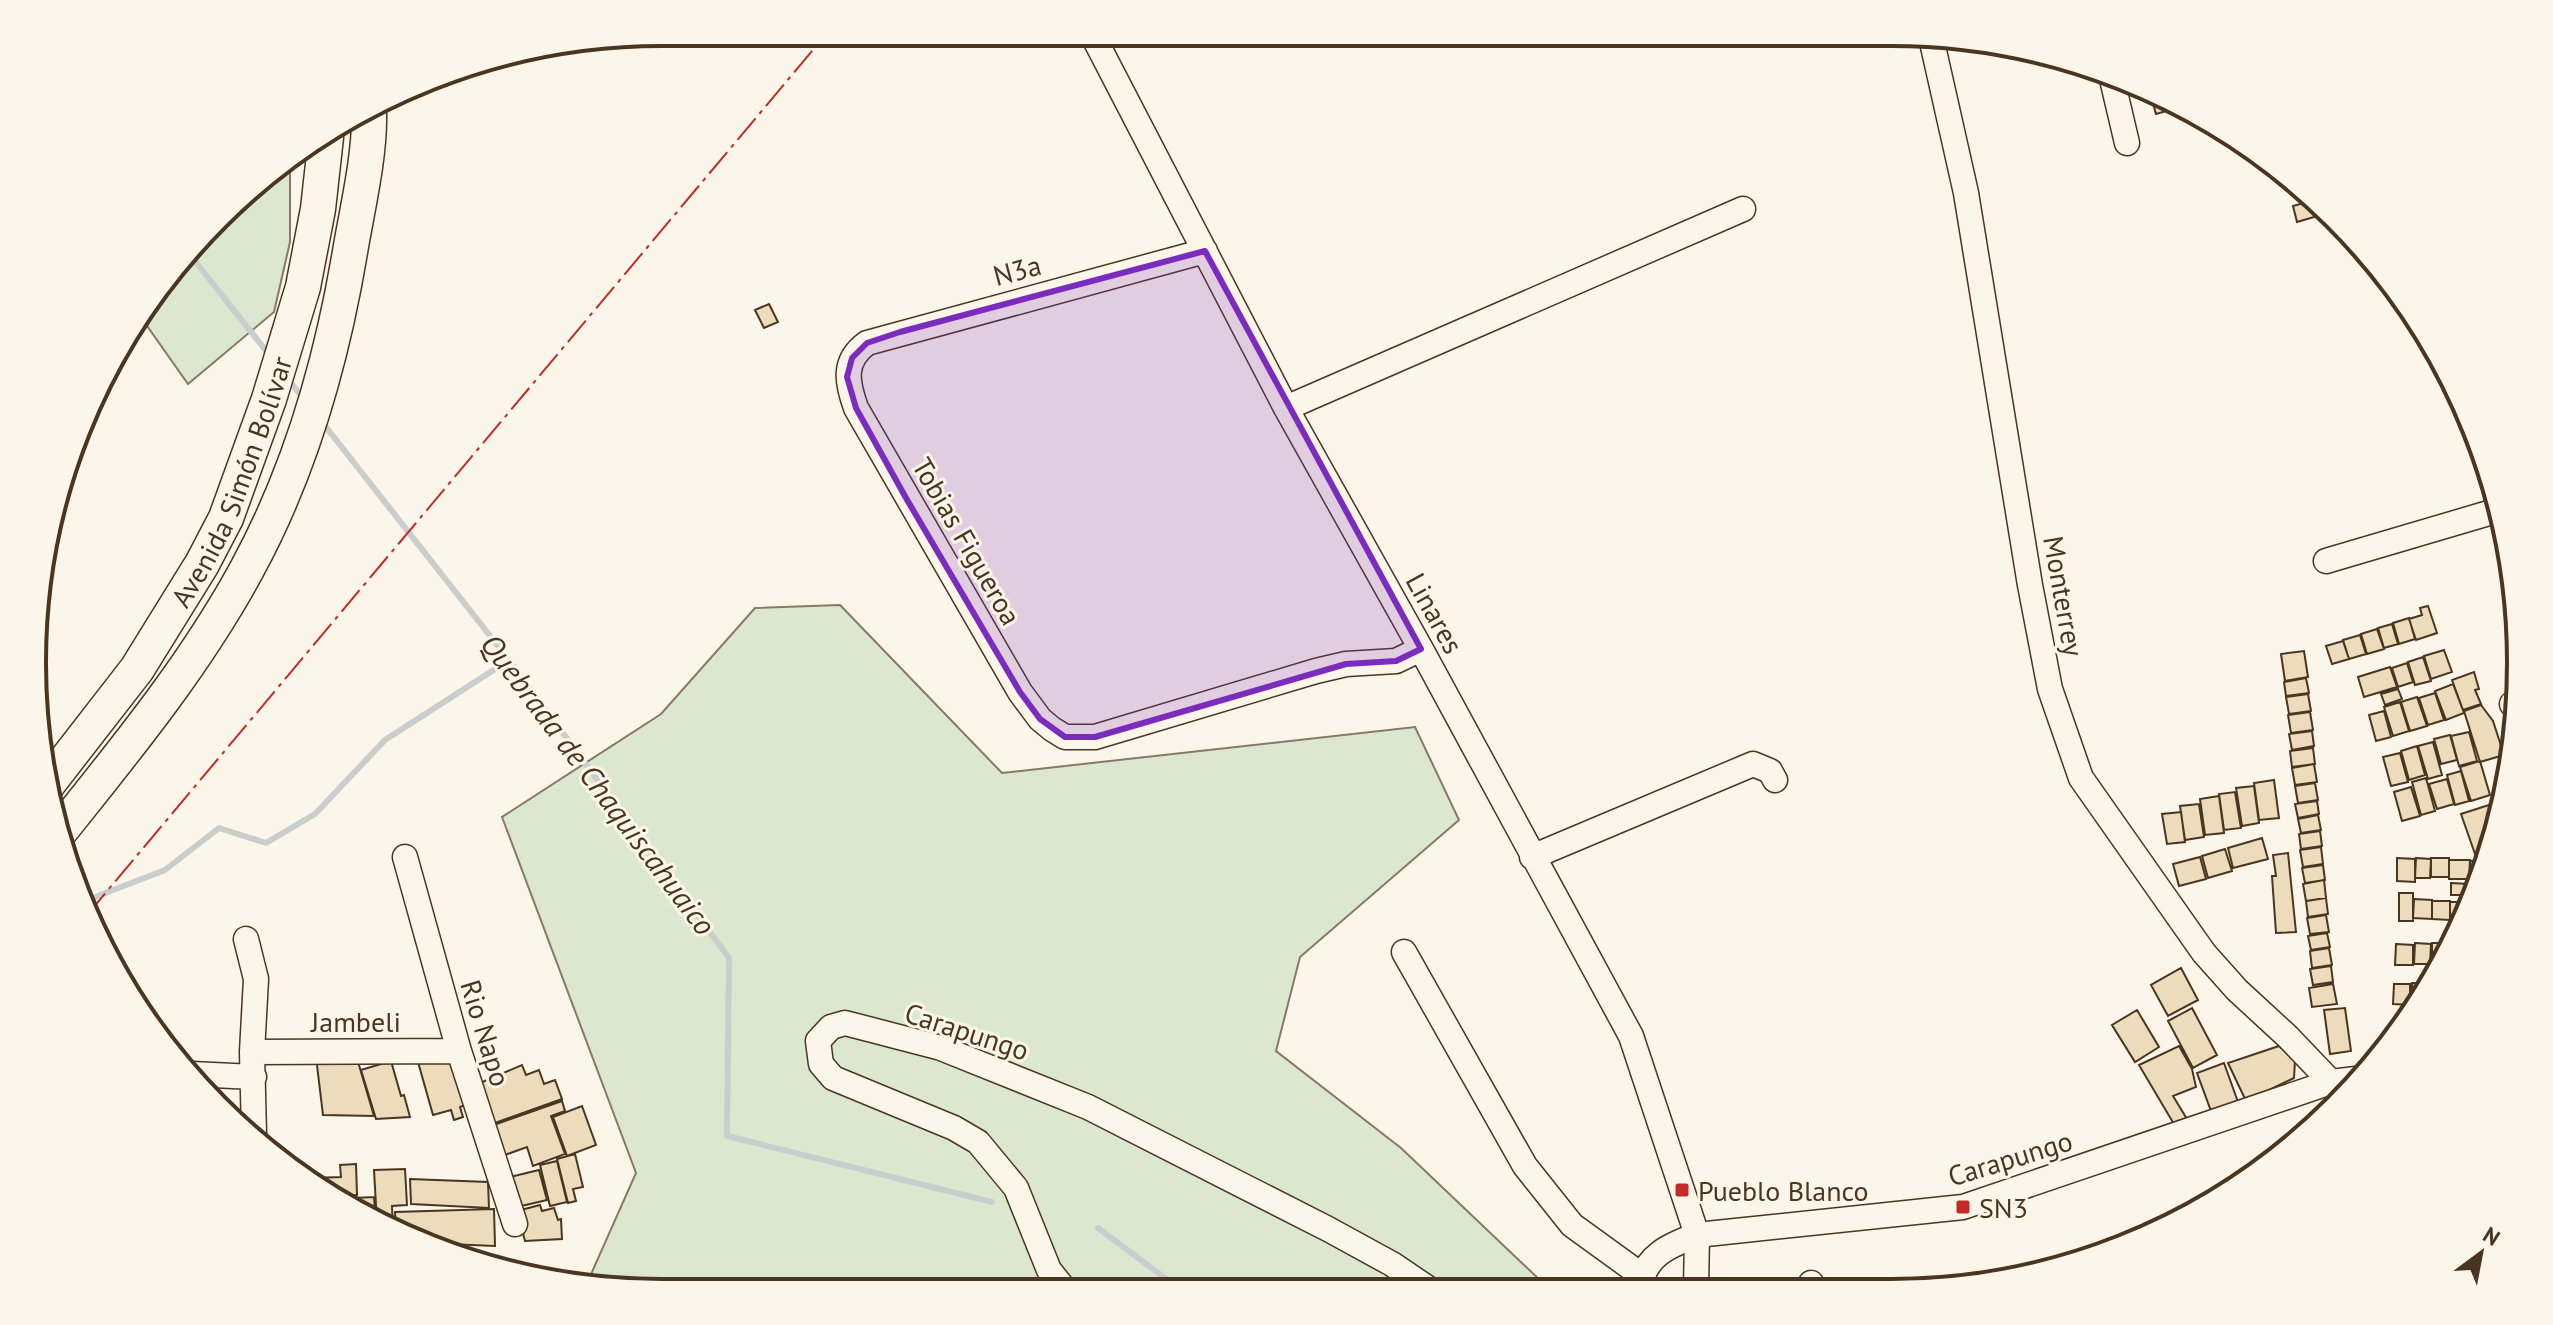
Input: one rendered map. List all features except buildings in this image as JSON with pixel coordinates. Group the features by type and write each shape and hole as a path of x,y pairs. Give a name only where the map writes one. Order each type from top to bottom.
{"highway":[{"name":"Avenida Simón Bolívar","path":"67,822 167,697 240,581 272,515 319,389 345,287 368,122"},
{"name":"Avenida Simón Bolívar","path":"56,773 137,669 202,564 226,518 269,399 303,287 318,209 325,147"}],"street":[{"name":"Linares","path":"1098,46 1286,408 1631,1036 1697,1235 1696,1279"},
{"name":"Monterrey","path":"1933,47 1966,193 2050,689 2073,758 2081,778 2204,953 2237,990 2342,1081"},
{"path":"2114,89 2127,143"},
{"path":"1286,408 1743,209"},
{"name":"N3a","path":"852,358 867,343 900,332 1205,251"},
{"name":"Tobias Figueroa","path":"852,358 847,377 856,408 906,498 1020,692 1040,719 1065,737 1095,737 1316,671 1346,664 1396,661 1421,649"},
{"path":"2326,561 2488,513"},
{"path":"1532,857 1753,764 1770,771 1775,780"},
{"name":"Rio Napo","path":"405,857 459,1051 515,1224"},
{"path":"246,939 256,979 252,1052 254,1124"},
{"path":"1404,952 1525,1166 1572,1225 1637,1279"},
{"name":"Carapungo","path":"1056,1279 1049,1270 1016,1188 998,1164 978,1142 954,1128 833,1078 821,1064 818,1041 831,1027 845,1023 941,1048 1088,1107 1328,1229 1414,1279"},
{"name":"Jambeli","path":"252,1052 459,1051"},
{"path":"204,1075 254,1077"},
{"name":"Carapungo","path":"1642,1279 1652,1260 1668,1246 1697,1235 1963,1207 2337,1087"}],"highlighted area":[{"path":"1205,251 1421,649 1396,661 1346,664 1095,737 1065,737 1040,719 1020,692 906,498 856,408 847,377 852,358 867,343 900,332"}],"green space":[{"path":"290,171 290,242 274,312 188,384 147,325 199,256 256,199"},
{"path":"840,605 1002,773 1415,727 1459,820 1300,957 1276,1051 1401,1148 1539,1279 662,1279 591,1275 636,1173 502,817 661,714 755,608"}],"waterway":[{"name":"Quebrada de Chaquiscahuaico","path":"195,261 271,357"},
{"name":"Quebrada de Chaquiscahuaico","path":"287,378 303,398"},
{"name":"Quebrada de Chaquiscahuaico","path":"322,422 509,660 729,958 727,1136 992,1202"},
{"path":"93,898 165,870 219,828 266,843 315,814 385,740 509,660"},
{"name":"Quebrada de Chaquiscahuaico","path":"1098,1228 1166,1279"}],"power":[{"path":"96,904 816,46"}],"place":[{"name":"Pueblo Blanco","path":"1682,1190"},
{"name":"SN3","path":"1963,1207"}]}
